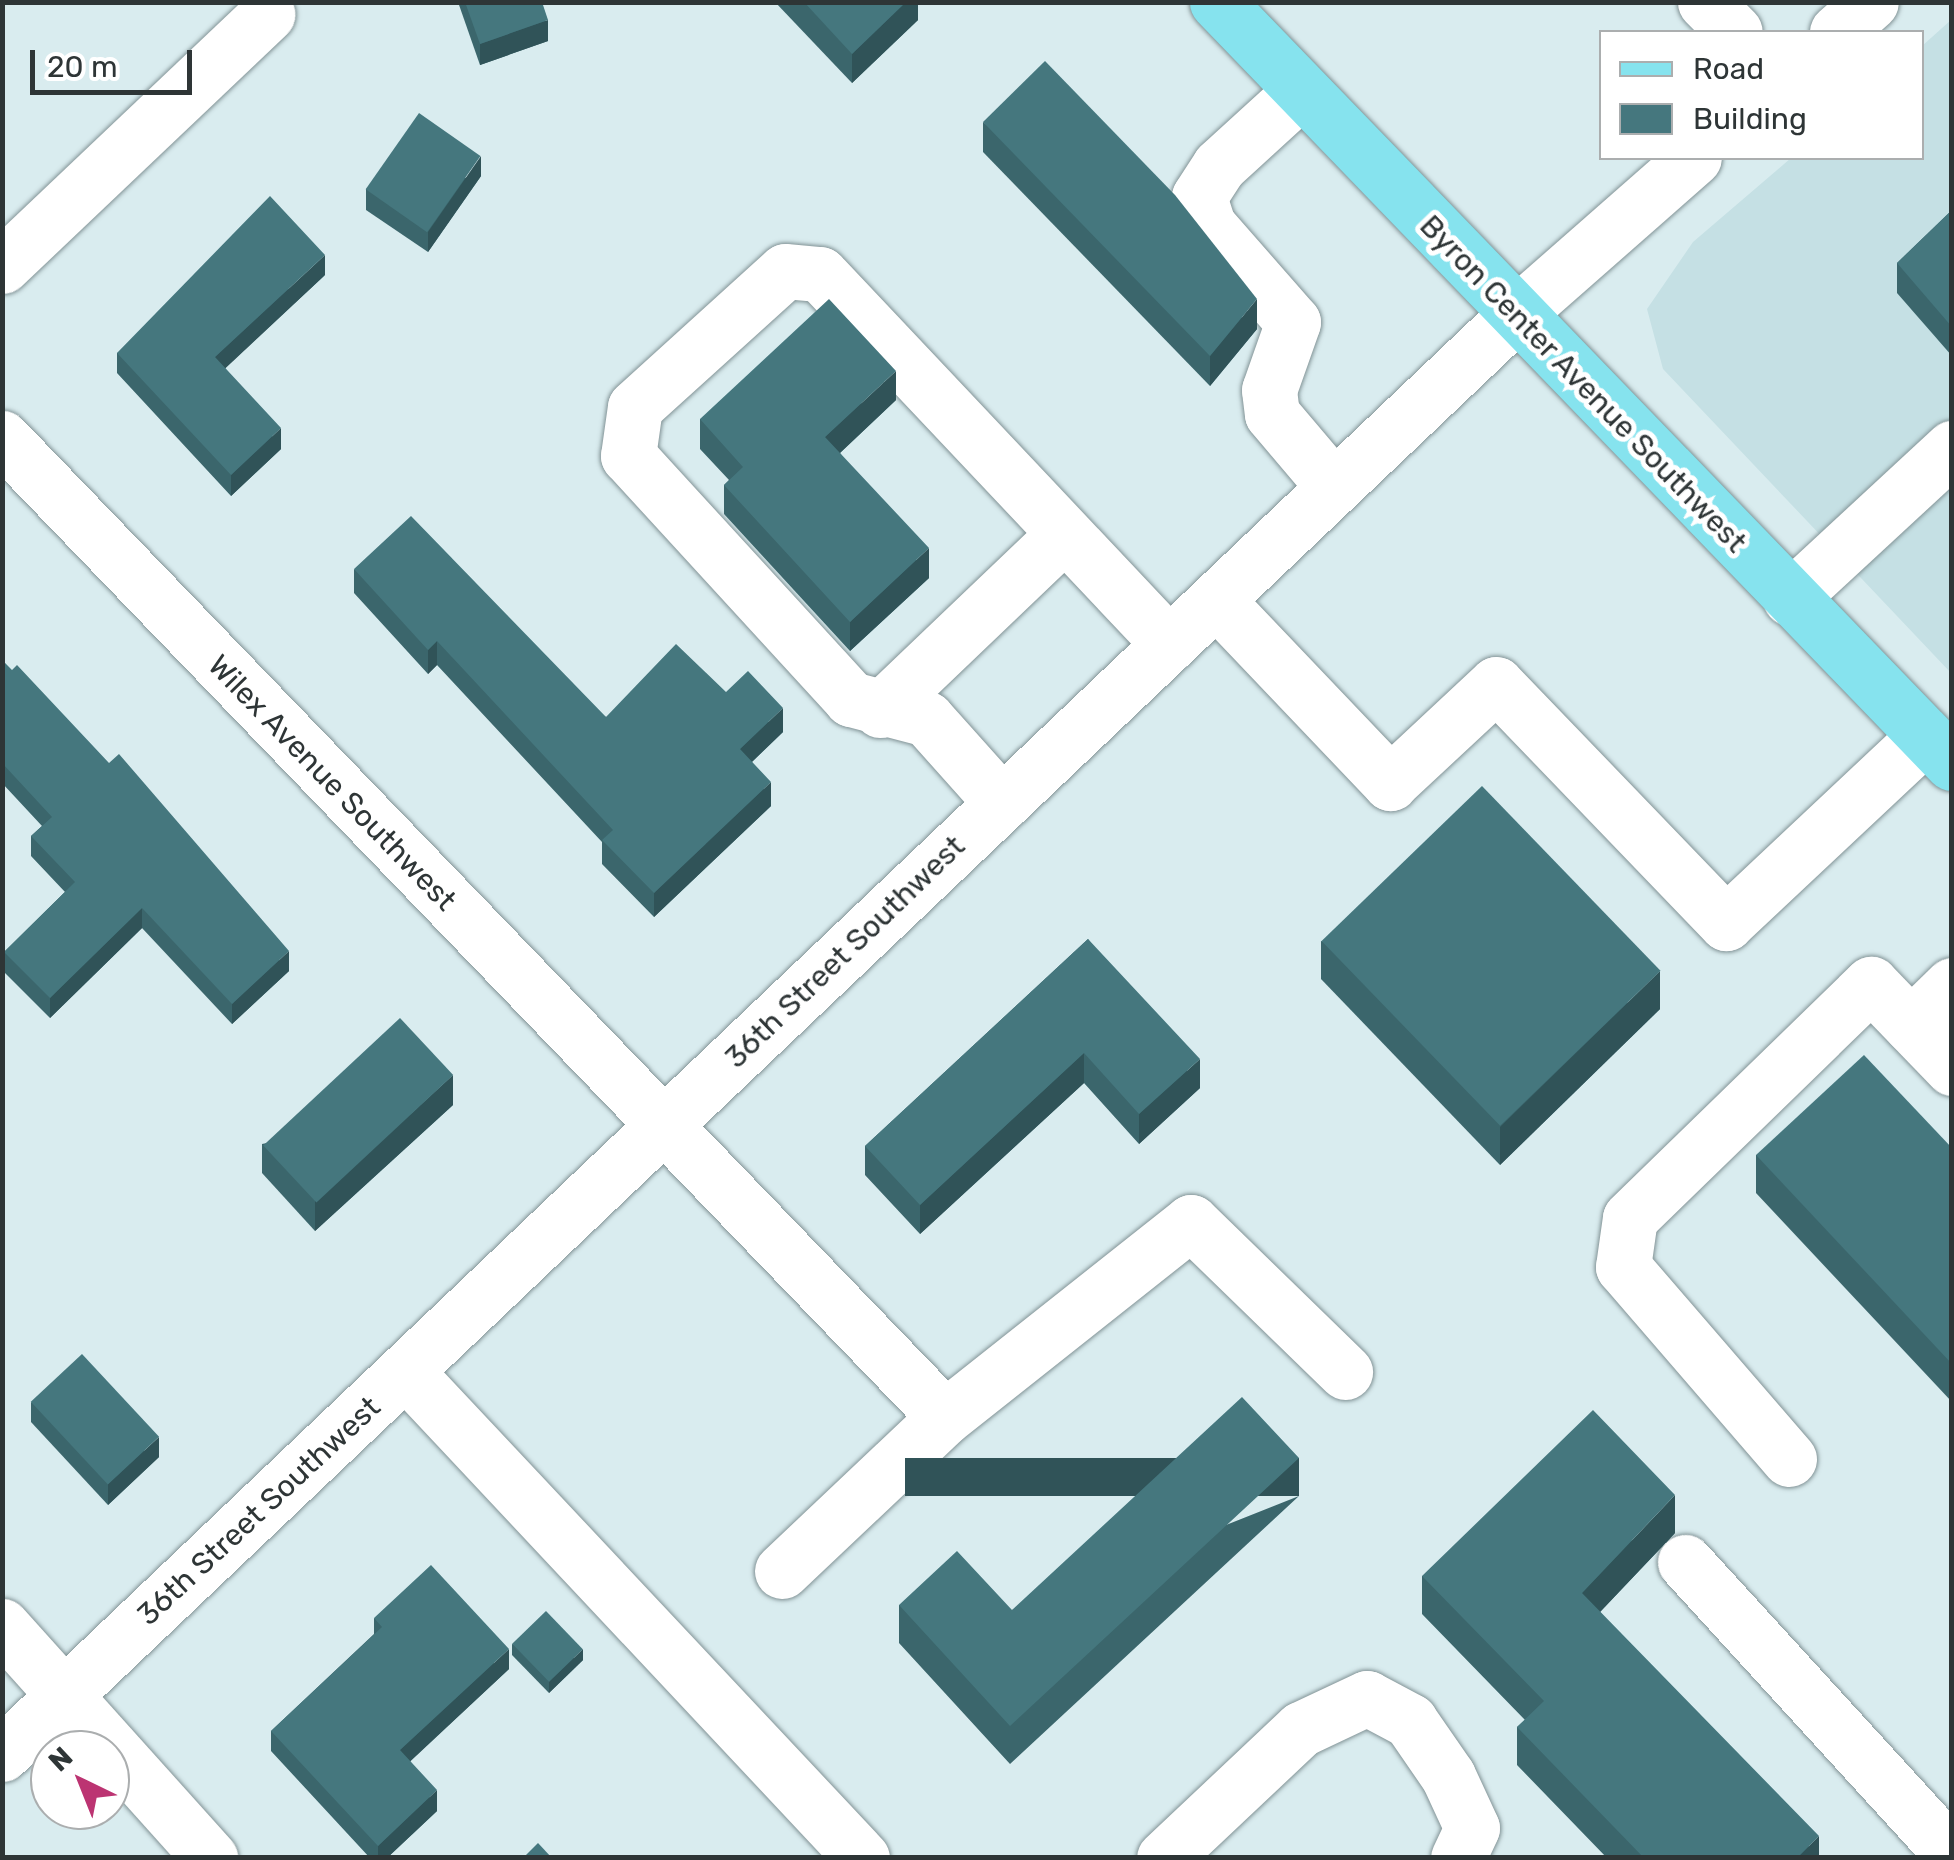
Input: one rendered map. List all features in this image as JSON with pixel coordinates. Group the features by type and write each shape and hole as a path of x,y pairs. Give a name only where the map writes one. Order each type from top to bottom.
{"main road":[{"name":"Byron Center Avenue Southwest","path":"1217,2 1515,315 1939,749"}],"street":[{"path":"1705,2 1733,30"},
{"path":"1839,30 1871,2"},
{"path":"2,266 268,14"},
{"path":"1301,90 1199,197 1208,225 1293,322 1268,390 1272,414 1334,487"},
{"name":"36th Street Southwest","path":"2,1754 1515,315 1692,160"},
{"path":"1002,803 927,719 880,710 851,699 628,456 636,407 800,267 820,274 1169,644"},
{"name":"Wilex Avenue Southwest","path":"2,438 945,1417"},
{"path":"1790,598 1952,448"},
{"path":"880,710 1064,534"},
{"path":"1216,600 1390,783 1496,684 1726,923 1939,749"},
{"path":"1789,1459 1623,1267 1630,1218 1872,984 1952,1068"},
{"path":"1910,1025 1952,985"},
{"path":"782,1571 945,1417 1191,1222 1345,1372"},
{"path":"407,1372 862,1858"},
{"path":"1685,1562 1952,1854"},
{"path":"2,1626 66,1692 210,1858"},
{"path":"1164,1858 1301,1730 1367,1698 1410,1721 1448,1776 1472,1828 1458,1858"}],"shaded area":[{"path":"1951,20 1951,673 1663,369 1647,309 1693,242 1789,160 1924,160 1924,44"}],"building":[{"path":"465,2 542,2 548,20 480,44"},
{"path":"804,2 906,2 852,54"},
{"path":"1045,61 1175,195 1257,299 1210,356 983,122"},
{"path":"419,113 480,156 427,232 366,189"},
{"path":"270,196 325,255 215,357 281,428 231,475 117,353"},
{"path":"1952,210 1952,327 1897,263"},
{"path":"829,299 896,371 825,437 929,548 850,622 724,485 743,467 700,419"},
{"path":"411,516 606,717 676,644 726,692 748,671 783,708 740,749 771,782 654,893 602,840 613,830 437,641 428,650 354,569"},
{"path":"2,660 12,670 17,665 109,763 119,754 289,951 232,1004 142,908 50,998 4,952 75,882 31,836 52,817 2,763"},
{"path":"1482,786 1661,971 1500,1126 1322,941"},
{"path":"1088,939 1200,1059 1139,1114 1084,1053 920,1205 865,1146"},
{"path":"400,1018 453,1075 316,1203 263,1146"},
{"path":"1864,1055 1952,1148 1952,1364 1756,1155"},
{"path":"82,1354 159,1437 108,1484 31,1402"},
{"path":"1242,1397 1299,1458 1010,1726 899,1605 957,1551 1012,1610"},
{"path":"1593,1410 1675,1495 1582,1593 1819,1836 1797,1858 1644,1858 1517,1727 1544,1701 1422,1576"},
{"path":"431,1565 509,1649 400,1750 437,1790 378,1846 271,1731 382,1627 374,1618"},
{"path":"546,1611 583,1649 549,1682 512,1644"},
{"path":"538,1843 552,1858 523,1858"}]}
